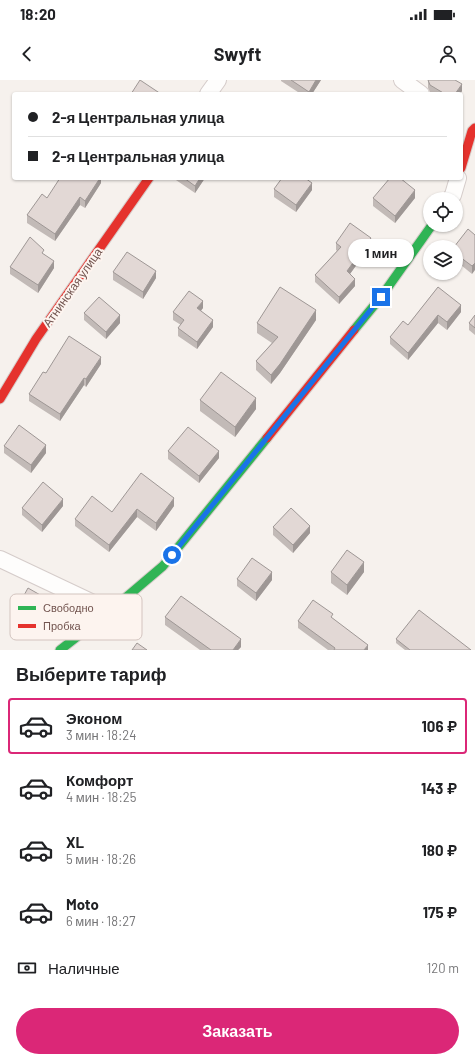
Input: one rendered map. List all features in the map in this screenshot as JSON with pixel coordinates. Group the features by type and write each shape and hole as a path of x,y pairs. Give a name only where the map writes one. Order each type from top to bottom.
{"street":[{"path":"209,92 218,80"},
{"path":"402,80 418,92"},
{"path":"463,158 469,128"},
{"name":"Атнинская улица","path":"0,399 36,339 148,180"},
{"path":"454,192 457,180"},
{"path":"130,594 163,566 381,297 427,232"},
{"path":"0,559 74,594"},
{"path":"60,650 73,640"}],"building":[{"path":"140,80 158,92 132,92"},
{"path":"291,80 316,80 309,92"},
{"path":"428,80 455,80 462,84 456,92 442,92 430,85"},
{"path":"59,180 99,180 85,201 80,197 55,234 27,215 42,194 47,198"},
{"path":"187,180 199,180 195,186"},
{"path":"281,180 308,180 312,183 296,205 274,189"},
{"path":"388,180 402,180 415,190 395,216 373,198"},
{"path":"350,223 371,238 347,271 355,279 339,297 315,275 341,247 336,243"},
{"path":"468,229 475,235 475,263 472,266 463,259 463,240 459,240"},
{"path":"30,237 44,250 42,253 54,261 38,285 10,267"},
{"path":"127,252 156,271 143,292 113,272"},
{"path":"280,287 316,310 271,375 256,361 278,337 257,323"},
{"path":"438,287 461,305 447,322 438,315 408,353 390,337 403,321 408,325"},
{"path":"189,291 203,301 197,308 213,320 197,342 178,328 184,320 173,312"},
{"path":"99,297 120,315 106,332 84,313"},
{"path":"475,315 475,328 469,323"},
{"path":"69,336 101,357 86,379 84,378 60,414 29,394 43,372 46,373"},
{"path":"221,372 256,398 235,427 200,400"},
{"path":"19,425 46,445 31,465 4,446"},
{"path":"188,427 219,451 199,476 168,451"},
{"path":"141,473 174,498 156,523 137,509 109,545 75,519 92,496 112,512"},
{"path":"43,482 63,499 42,525 22,508"},
{"path":"291,508 310,526 293,545 273,527"},
{"path":"347,550 364,562 347,585 331,572"},
{"path":"252,558 272,572 256,593 237,579"},
{"path":"28,588 38,594 25,594"},
{"path":"181,596 241,639 233,650 211,650 165,617"},
{"path":"313,600 333,614 331,617 368,645 364,650 334,650 335,648 298,621"},
{"path":"419,610 471,650 410,650 396,639"},
{"path":"137,643 147,650 132,650"}],"traffic: fast":[{"path":"354,330 381,297 427,232"},
{"path":"130,594 163,566 267,438"},
{"path":"60,650 73,640"}],"traffic: jam":[{"path":"463,161 472,131 475,128"},
{"path":"0,399 36,339 148,180"},
{"path":"267,438 354,330"}],"route":[{"path":"172,555 381,297"}]}
